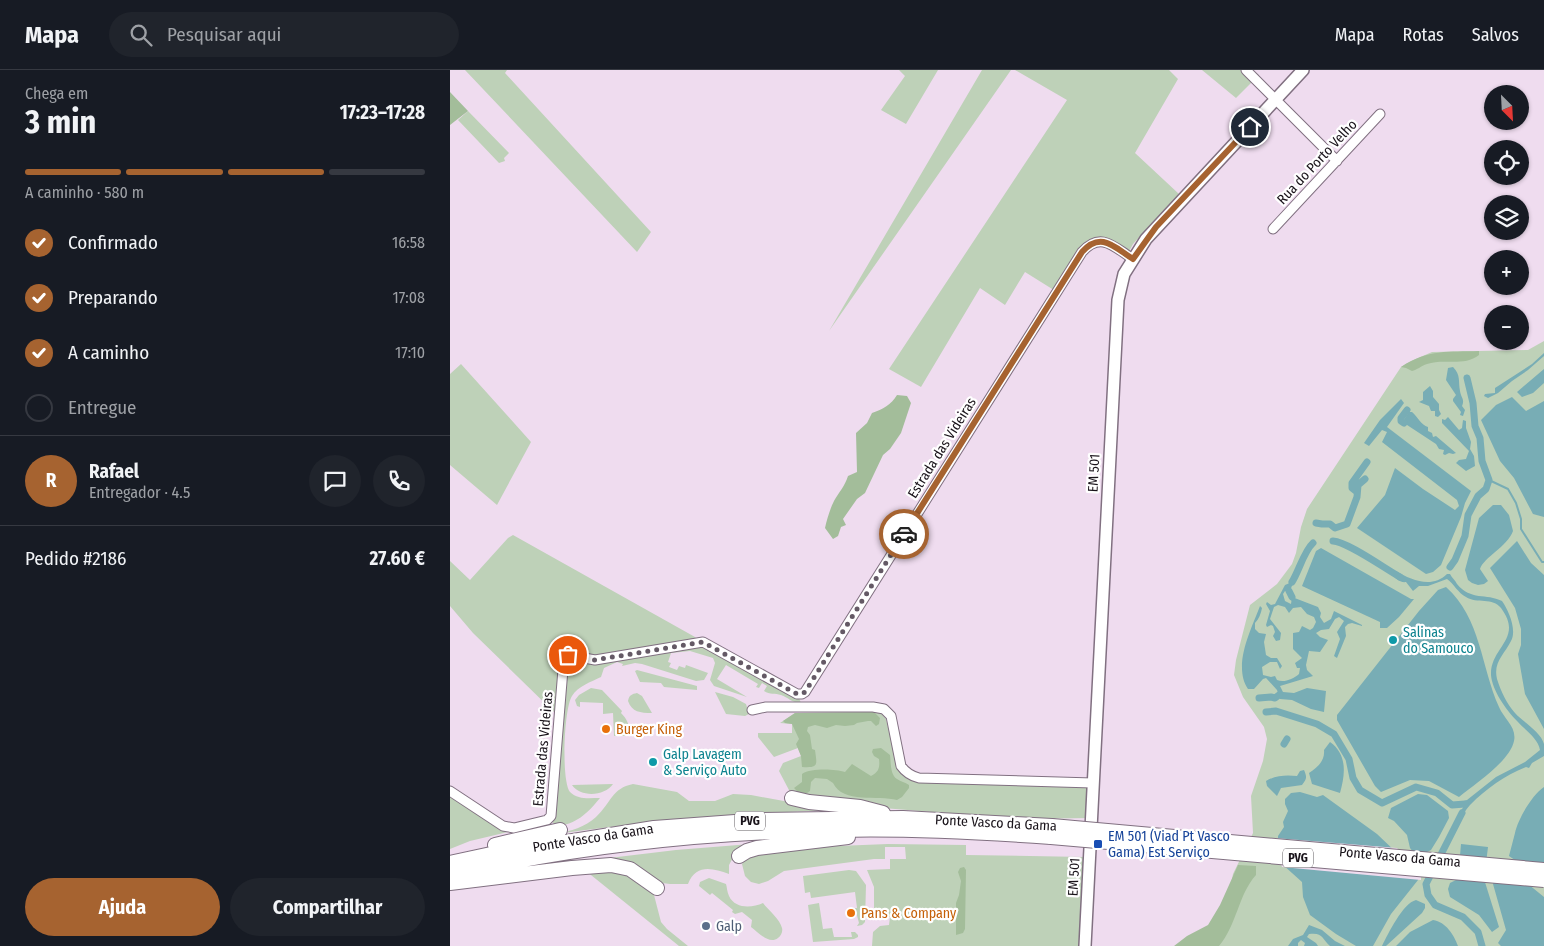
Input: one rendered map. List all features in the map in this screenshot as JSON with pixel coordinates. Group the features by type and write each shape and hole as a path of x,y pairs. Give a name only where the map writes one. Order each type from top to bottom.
{"highway":[{"path":"792,798 809,802 860,807 903,818"},
{"name":"Ponte Vasco da Gama","path":"450,863 500,852 654,828 762,820 903,818 1544,870"},
{"path":"450,854 560,830"},
{"path":"739,856 757,848 893,830"},
{"name":"Ponte Vasco da Gama","path":"450,874 578,851 686,838 794,831 893,830 1052,831 1544,880"},
{"path":"450,883 606,865 630,869 657,888"}],"main road":[{"name":"EM 501","path":"1085,946 1118,300 1124,274 1156,227 1303,70"}],"street":[{"path":"1246,70 1337,161"},
{"name":"Rua do Porto Velho","path":"1273,229 1380,114"},
{"name":"Estrada das Videiras","path":"450,790 503,826 509,828 547,820 550,816 564,657 568,655 595,660 703,642 797,694 805,692 1082,252 1096,242 1104,242 1133,259"},
{"path":"752,710 766,707 873,707 884,709 890,716 905,772 919,778 1093,783"}],"green space":[{"path":"465,70 507,70 505,73 651,232 637,252"},
{"path":"899,70 938,70 906,124 881,110 905,76"},
{"path":"982,70 1011,70 829,331"},
{"path":"1015,70 1169,70 1178,79 1135,153 1179,194 1133,244 1127,255 1112,245 1088,246 1057,292 1025,272 1005,305 980,288 921,387 889,369 1067,100"},
{"path":"1202,70 1253,70 1259,75 1236,98"},
{"path":"450,92 468,111 450,125"},
{"path":"468,111 509,153 504,158 505,161 499,163 458,120"},
{"name":"Salinas do Samouco","path":"1544,341 1544,946 1208,946 1226,912 1233,874 1253,833 1251,796 1263,761 1267,739 1264,727 1243,697 1234,675 1250,605 1277,584 1292,564 1307,509 1401,367 1432,352 1529,349"},
{"path":"1479,351 1479,355 1467,361 1433,362 1412,371 1401,367 1430,354"},
{"path":"461,364 531,442 497,505 450,465 450,374"},
{"path":"897,395 907,396 911,403 901,433 890,449 883,455 865,493 857,499 843,519 846,525 841,527 838,536 833,539 825,528 833,504 848,476 857,472 856,433 867,423 872,413 886,406"},
{"path":"513,535 698,640 595,659 566,652 557,715 473,633 450,606 450,561 470,580 508,538"},
{"path":"704,646 799,698 801,703 764,691 767,686 762,683 759,688 756,687 758,684 726,665 717,679 747,697 714,686 710,680 715,663 713,658 690,651 671,653 668,662 671,663 669,667 677,670 679,666 685,668 686,665 708,673 704,680 696,681 635,663 622,666 623,664 617,662 604,668 601,677 581,687 572,696 565,729 565,774 570,792 580,797 600,798 581,817 556,827 552,821 563,688 568,658"},
{"path":"635,671 697,686 697,690 664,687 661,683 640,682"},
{"path":"591,688 602,690 622,711 621,713 628,723 629,736 614,736 613,713 603,714 603,703 580,702 580,707 577,706 575,700 579,695"},
{"path":"715,692 733,697 746,704 749,714 745,716 726,714"},
{"path":"637,693 642,696 652,713 640,712 632,708 628,699 631,695"},
{"path":"874,712 880,718 879,724 876,726 871,721 868,721 854,725 836,725 827,728 815,725 808,727 807,731 810,735 812,749 815,750 816,759 816,764 811,767 802,767 801,756 796,744 799,739 792,724 783,721 795,713"},
{"path":"880,712 886,719 894,753 912,776 1093,783 1092,818 1019,819 883,808 790,792 779,771 783,763 801,756 798,748 774,757 758,737 758,733 792,733 792,724 780,723 795,713"},
{"path":"881,748 890,755 893,775 898,780 909,785 909,788 902,797 897,800 862,798 845,794 827,779 815,778 811,782 810,791 807,793 800,794 794,788 802,782 802,774 806,772 835,770 845,772 852,764 871,776 877,771 879,764 879,759 872,752 873,749"},
{"path":"613,784 604,791 593,794 581,792 572,785"},
{"path":"633,784 677,792 689,801 715,801 733,794 751,795 833,810 694,818 556,834 572,830 587,823 601,812 620,789"},
{"path":"450,793 508,832 470,841 450,849"},
{"path":"763,843 735,854 729,865 729,874 711,869 700,870 695,873 688,884 662,883 651,876 584,861 676,850"},
{"path":"888,844 966,845 966,855 1085,857 1081,946 872,946 873,932 880,926 889,925 890,917 874,916 874,887 867,870 890,869 890,859 906,859 905,847 885,847 885,859 784,871 759,884 751,882 745,876 742,864 745,859 755,853 813,847"},
{"path":"1238,865 1256,866 1256,875 1245,892 1230,929 1219,946 1174,946 1187,936 1208,925 1220,905"},
{"path":"964,867 966,870 965,929 963,933 956,935 956,903 961,881 958,872 960,868"},
{"path":"603,870 630,874 648,887 654,895 661,922 688,946 679,946 586,871"},
{"path":"849,870 856,871 866,885 865,922 857,926 859,923 855,908 857,908 855,892 811,898 810,892 805,893 803,876"},
{"path":"709,878 726,884 729,896 739,905 754,906 763,903 781,925 782,934 775,940 764,937 751,927 752,920 742,912 735,914 732,912 733,910 712,893 710,895 699,886 700,882"},
{"path":"819,903 823,929 832,928 834,937 852,937 851,932 855,932 858,937 854,939 813,942 808,905"}],"water":[{"path":"1544,353 1544,356 1528,370 1498,393 1488,398 1484,396 1485,394 1495,393 1495,388 1532,364"},
{"path":"1453,367 1458,375 1463,400 1462,406 1465,410 1463,416 1460,415 1461,412 1453,401 1456,395 1446,380 1448,368"},
{"path":"1544,369 1544,383 1533,393 1522,397 1517,392"},
{"path":"1430,386 1433,391 1433,397 1439,404 1441,414 1438,417 1435,416 1435,411 1431,411 1429,406 1419,402 1423,400 1423,392"},
{"path":"1512,397 1526,411 1544,401 1544,517 1533,514 1514,478 1500,461 1481,420 1496,405"},
{"path":"1401,399 1404,403 1387,427 1471,491 1441,565 1433,572 1426,574 1357,528 1385,495 1395,468 1455,510 1459,506 1457,500 1382,442 1387,432 1382,430 1369,446 1364,443 1380,420"},
{"path":"1409,412 1412,412 1421,423 1428,427 1428,431 1432,433 1433,437 1436,436 1456,453 1443,454 1444,450 1439,449 1436,444 1404,423 1403,421"},
{"path":"1448,417 1459,430 1462,428 1463,420 1466,421 1466,428 1471,442 1470,449 1474,456 1475,466 1466,471 1456,463 1459,460 1466,459 1469,451 1442,423 1442,419 1445,420"},
{"path":"1493,505 1501,505 1509,515 1513,531 1506,542 1482,565 1480,569 1488,581 1478,585 1468,580 1465,570 1479,518"},
{"path":"1517,541 1531,563 1544,575 1544,729 1525,694 1518,654 1521,645 1521,629 1515,608 1490,568"},
{"path":"1321,548 1414,599 1387,628 1380,628 1380,622 1302,586 1316,551"},
{"path":"1393,571 1415,580 1428,582 1441,579 1450,574 1457,584 1468,593 1502,601 1510,615 1513,637 1498,663 1497,679 1504,698 1518,716 1536,731 1544,744 1544,756 1532,763 1529,768 1526,767 1503,778 1489,788 1470,805 1458,821 1458,815 1464,806 1456,806 1455,804 1467,800 1496,777 1525,762 1540,750 1534,738 1504,706 1492,681 1492,665 1508,635 1507,619 1498,605 1466,597 1447,579 1428,586 1419,586 1413,591 1406,582 1396,578 1392,573"},
{"path":"1292,582 1290,591 1285,591 1283,594 1285,601 1291,604 1292,597 1318,607 1321,613 1320,617 1324,623 1331,619 1334,611 1362,625 1352,623 1345,627 1346,636 1337,658 1334,656 1340,639 1337,632 1344,621 1339,617 1335,619 1329,629 1316,633 1328,640 1320,652 1309,651 1306,665 1307,670 1313,676 1280,686 1283,692 1294,693 1307,688 1326,691 1324,712 1311,709 1292,700 1280,699 1277,690 1266,678 1254,689 1248,689 1244,679 1242,669 1245,647 1260,606 1262,608 1260,616 1255,623 1255,629 1259,633 1266,634 1264,642 1266,655 1271,658 1277,658 1282,666 1280,669 1277,662 1270,662 1262,667 1263,675 1275,676 1277,680 1285,681 1299,674 1300,668 1297,668 1295,663 1302,658 1293,649 1293,633 1299,632 1302,626 1310,630 1313,628 1316,622 1314,617 1307,614 1301,607 1293,608 1289,613 1285,607 1278,605 1274,607 1270,619 1281,633 1280,640 1276,641 1273,636 1275,632 1273,626 1267,627 1266,625 1270,611 1266,604 1267,602 1271,605 1275,604 1285,585"},
{"path":"1446,587 1458,599 1467,613 1479,644 1493,692 1501,711 1514,731 1514,741 1511,749 1499,764 1459,797 1429,781 1410,780 1381,792 1375,786 1337,720 1337,715 1419,611 1438,590"},
{"path":"1330,742 1340,753 1344,766 1340,793 1312,784 1309,773 1320,763 1324,750"},
{"path":"1304,770 1306,778 1302,785 1281,788 1277,796 1267,786 1266,781 1270,779 1282,776 1297,776 1300,771"},
{"path":"1544,787 1544,880 1509,856 1522,814 1530,801"},
{"path":"1300,792 1317,797 1323,795 1377,834 1419,874 1418,880 1391,914 1373,946 1356,946 1310,915 1303,897 1302,882 1282,864 1278,851 1278,836 1284,827 1283,822 1288,811 1285,799 1291,793"},
{"path":"1418,794 1427,795 1448,811 1449,818 1431,850 1425,853 1413,852 1407,835 1394,821 1388,818 1391,808"},
{"path":"1461,844 1488,847 1484,879 1499,927 1492,932 1479,915 1450,897 1448,889 1450,883 1458,879"},
{"path":"1502,863 1544,897 1544,946 1501,946 1498,943 1506,930 1493,884"},
{"path":"1416,900 1425,904 1422,913 1386,946 1382,946 1401,913 1411,902"},
{"path":"1433,920 1442,923 1449,930 1458,946 1396,946 1410,932"},
{"path":"1309,925 1322,930 1335,941 1345,946 1330,946 1320,935 1309,934 1307,937 1318,946 1304,946 1305,943 1301,940 1298,946 1288,946 1293,939 1303,935"}],"pier":[{"path":"1275,838 1397,848 1421,872 1421,880 1282,867 1276,851"}],"waterway":[{"path":"1450,567 1465,536 1468,515 1478,496 1486,489 1489,480 1482,461 1480,438 1475,426 1473,403 1467,378"},
{"path":"1404,423 1401,421 1401,418 1407,410"},
{"path":"1357,492 1352,488 1352,483 1367,462"},
{"path":"1316,523 1330,524 1335,528 1347,524 1357,497 1358,485 1365,479"},
{"path":"1489,480 1508,489 1516,503 1521,519 1521,529 1542,562 1544,562"},
{"path":"1333,541 1340,542 1357,550 1400,577"},
{"path":"1292,582 1313,543"},
{"path":"1289,591 1292,597"},
{"path":"1259,698 1275,698 1279,695"},
{"path":"1266,712 1276,711 1317,724 1334,734 1349,759 1353,778 1360,790 1382,803 1416,787 1437,793 1452,805 1465,804"},
{"path":"1284,744 1287,739"},
{"path":"1462,813 1426,884 1428,895 1435,905 1463,917 1478,932 1482,946"}],"way so far":[{"path":"568,655 595,660 703,642 797,694 802,694 904,534"}],"place":[{"name":"Salinas do Samouco","path":"1393,640"},
{"name":"Burger King","path":"606,729"},
{"name":"Galp Lavagem & Serviço Auto","path":"653,762"},
{"name":"EM 501 (Viad Pt Vasco Gama) Est Serviço","path":"1098,844"},
{"name":"Pans & Company","path":"851,913"},
{"name":"Galp","path":"706,926"}],"route":[{"path":"904,534 1082,252 1096,242 1104,242 1133,259 1156,227 1250,127"}]}
